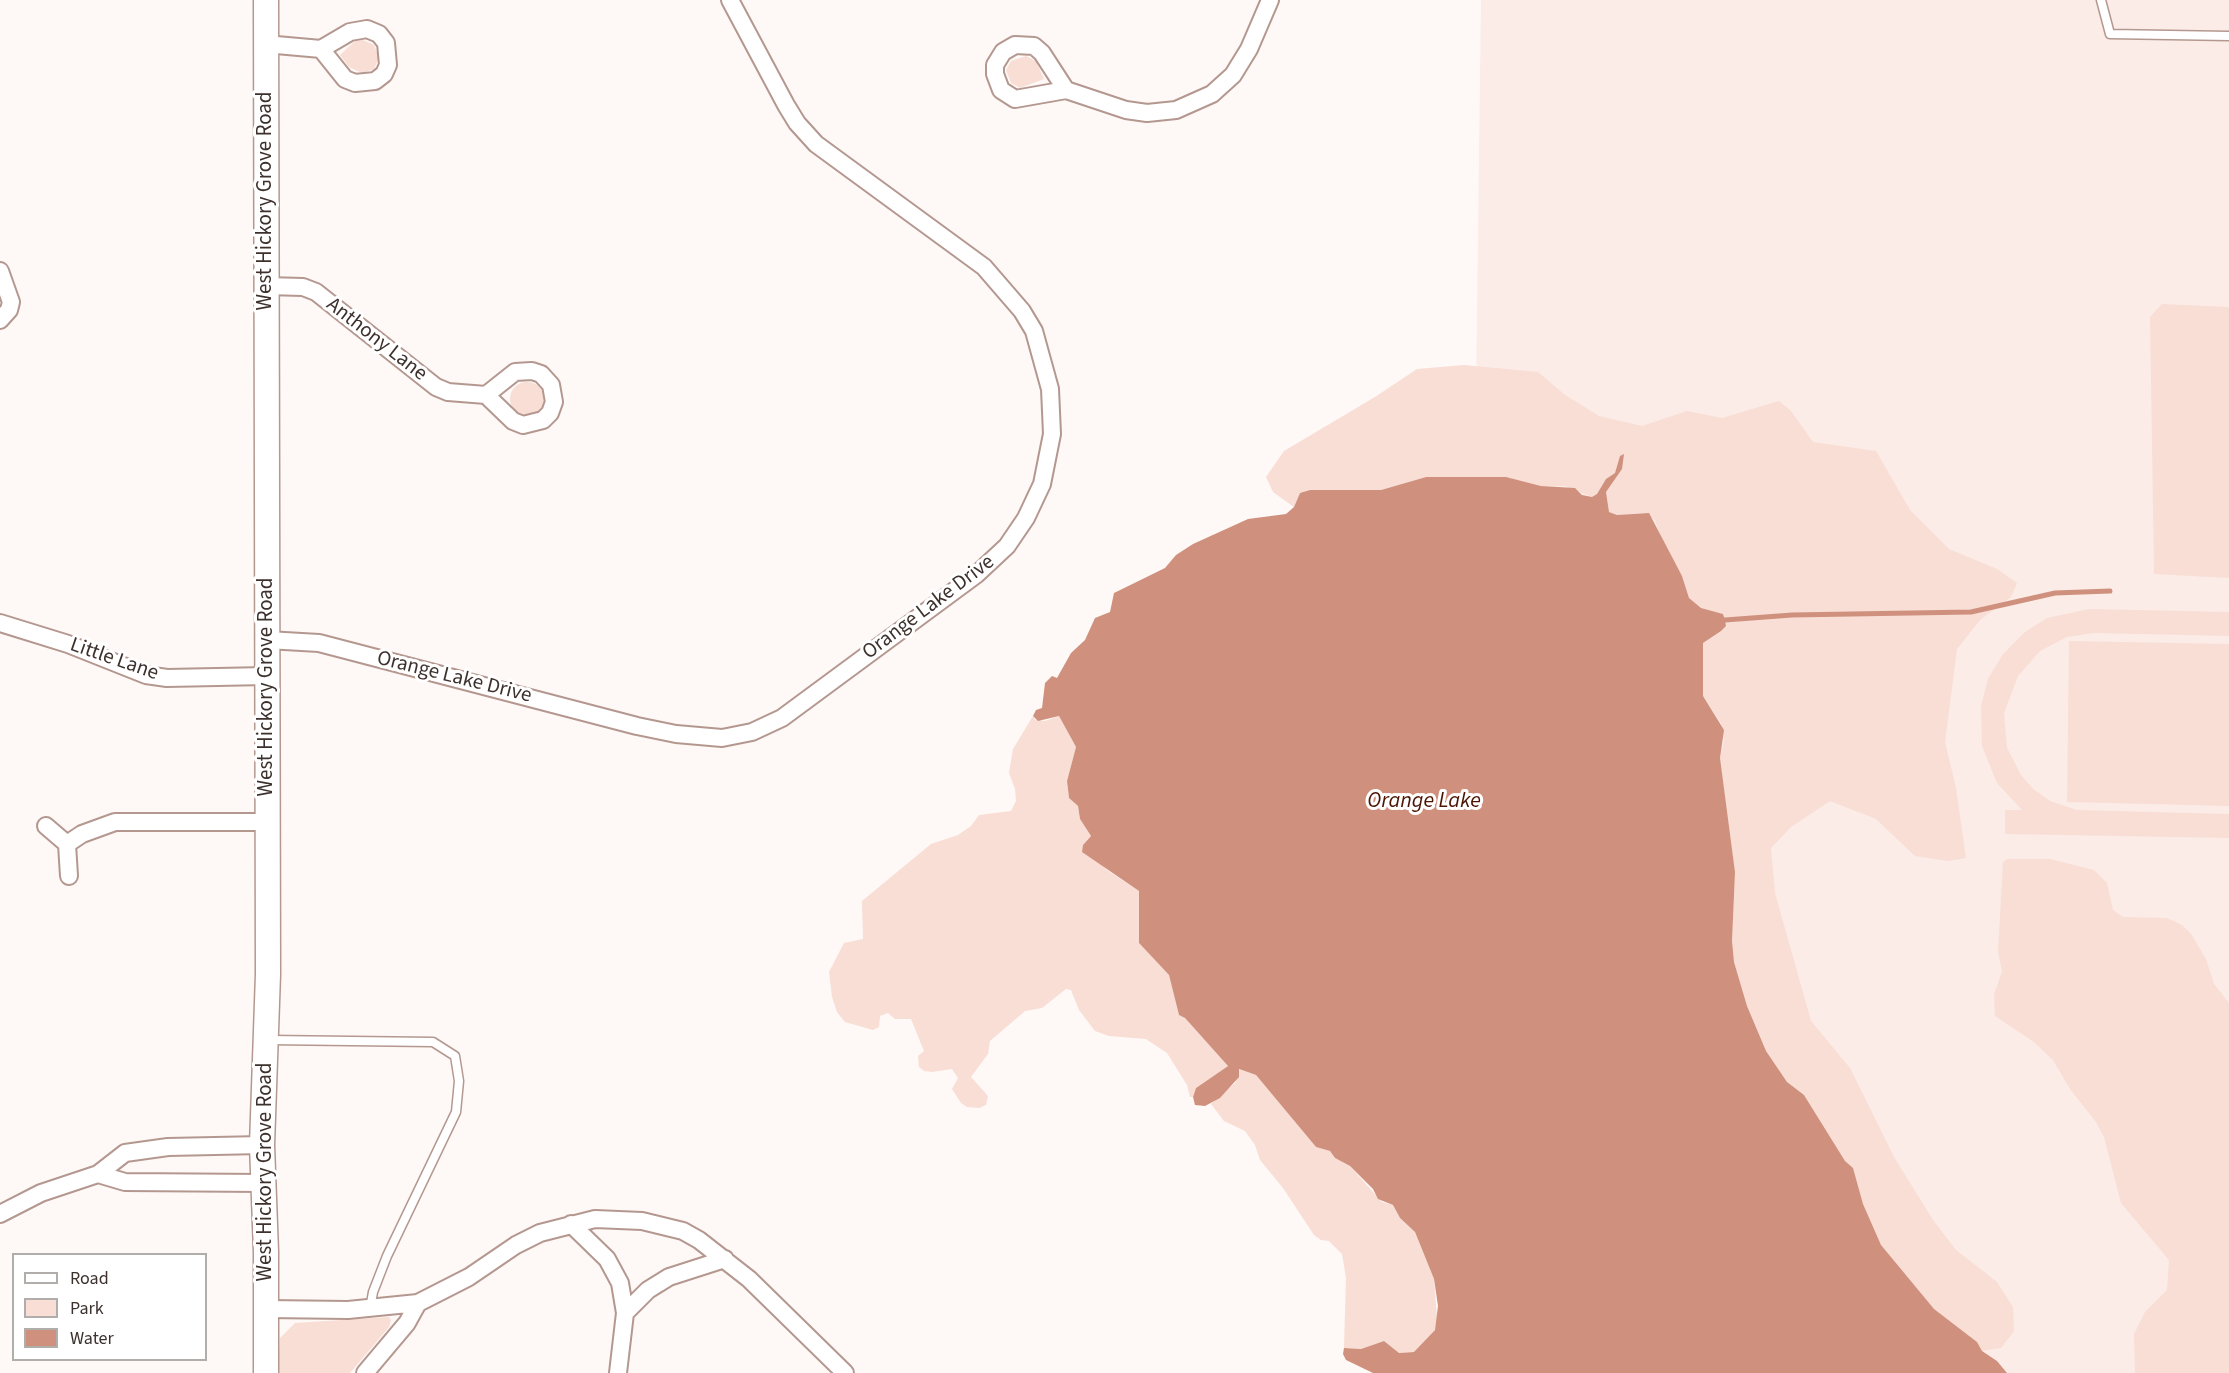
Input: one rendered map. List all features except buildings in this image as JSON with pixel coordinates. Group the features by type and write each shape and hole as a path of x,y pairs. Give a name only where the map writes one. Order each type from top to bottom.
{"street":[{"name":"West Hickory Grove Road","path":"266,0 267,822 262,1145 267,1310 266,1373"},
{"name":"Orange Lake Drive","path":"267,640 319,643 637,726 676,734 722,738 752,732 782,718 977,574 1007,546 1026,518 1042,484 1052,434 1050,389 1034,331 1022,311 984,267 816,144 797,123 786,105 730,0"},
{"path":"1066,90 1126,110 1162,112 1190,105 1212,94 1240,66 1270,0"},
{"path":"266,44 321,49"},
{"path":"0,271 11,302 9,310 0,320"},
{"name":"Anthony Lane","path":"266,286 303,287 316,292 436,387 448,392 486,395"},
{"name":"Little Lane","path":"0,623 68,644 146,675 168,678 267,676"},
{"path":"67,844 82,834 115,822 267,822"},
{"path":"46,826 67,844 69,876"},
{"path":"0,1214 41,1193 98,1174 125,1153 168,1147 262,1145"},
{"path":"98,1174 125,1182 263,1183"},
{"path":"267,1310 370,1309 418,1303 470,1277 516,1245 540,1233 571,1224 613,1218 667,1226 699,1240 750,1279 846,1373"},
{"path":"571,1224 607,1259 620,1282 625,1313 618,1373"},
{"path":"625,1313 648,1290 669,1278 725,1259"},
{"path":"365,1373 407,1323 418,1303"}],"lane":[{"path":"2101,0 2110,34 2229,36"},
{"path":"265,1040 433,1042 456,1056 459,1081 456,1112 387,1256 373,1292 370,1309"}],"shaded area":[{"path":"1481,0 2229,0 2229,1373 1511,1373 1469,953"}],"green space":[{"path":"363,40 374,45 379,57 374,69 362,73 349,67 340,55 355,41"},
{"path":"1026,56 1036,61 1044,79 1020,88 1011,83 1006,70 1011,61"},
{"path":"2162,304 2229,307 2229,578 2154,574 2150,317"},
{"path":"1464,365 1538,372 1565,395 1599,416 1642,426 1687,411 1722,418 1779,401 1791,411 1813,442 1876,451 1910,510 1949,549 1997,569 2017,583 2011,597 1980,620 1957,649 1945,742 1956,788 1966,858 1948,861 1915,856 1876,819 1830,801 1791,827 1771,848 1775,893 1811,1021 1850,1068 1894,1157 1933,1220 1956,1250 1997,1282 2013,1307 2014,1331 2001,1348 1982,1351 1977,1342 1934,1309 1920,1295 1881,1245 1863,1204 1853,1168 1845,1161 1804,1095 1787,1082 1766,1051 1747,1006 1734,962 1732,941 1735,872 1720,758 1724,740 1721,723 1703,696 1703,643 1726,626 1725,620 1723,614 1701,608 1689,598 1682,576 1664,546 1655,520 1643,513 1617,515 1609,512 1606,492 1622,469 1620,456 1615,473 1606,479 1597,494 1592,497 1565,486 1541,486 1506,477 1426,477 1381,490 1310,490 1300,493 1294,507 1273,492 1266,477 1284,451 1417,369"},
{"path":"527,382 539,387 544,399 539,411 527,416 515,411 510,399 515,387"},
{"path":"2089,609 2229,612 2229,636 2094,633 2067,637 2040,651 2018,676 2004,713 2007,748 2021,775 2033,789 2050,801 2077,810 2229,814 2229,838 2005,834 2005,810 2022,810 1997,783 1982,746 1981,706 1988,679 2003,654 2025,632 2047,618"},
{"path":"2069,641 2229,644 2229,806 2067,802"},
{"path":"1033,716 1035,720 1045,721 1059,716 1076,747 1067,781 1069,798 1078,806 1080,819 1091,836 1083,845 1107,870 1139,891 1139,943 1169,975 1179,1015 1185,1018 1228,1066 1196,1088 1193,1097 1190,1097 1187,1085 1167,1053 1146,1039 1109,1036 1095,1031 1079,1010 1071,990 1066,989 1042,1008 1025,1011 990,1041 988,1054 971,1077 988,1096 986,1105 979,1108 967,1107 961,1103 952,1089 958,1078 952,1069 932,1072 924,1071 919,1067 918,1056 924,1051 911,1019 895,1019 888,1013 880,1016 879,1027 873,1030 845,1022 837,1012 832,997 829,972 844,943 863,939 862,901 931,844 958,835 971,826 979,815 1011,811 1016,801 1015,789 1009,773 1013,749"},
{"path":"2007,859 2050,859 2094,870 2107,883 2113,910 2123,917 2167,918 2182,925 2191,934 2206,959 2214,984 2229,1003 2229,1373 2135,1373 2134,1334 2145,1312 2167,1290 2169,1260 2121,1203 2104,1137 2096,1122 2070,1089 2053,1060 2034,1042 1995,1016 1994,995 2002,971 1998,952 2003,862"},
{"path":"1238,1069 1256,1075 1316,1147 1330,1151 1335,1158 1350,1166 1382,1202 1393,1205 1400,1218 1415,1232 1434,1279 1437,1318 1435,1330 1415,1352 1398,1353 1384,1341 1361,1349 1344,1348 1346,1278 1342,1254 1329,1241 1321,1240 1314,1235 1283,1188 1260,1160 1255,1145 1245,1131 1224,1121 1211,1104 1236,1082"},
{"path":"389,1317 391,1320 389,1327 350,1373 278,1373 280,1338 295,1323"}],"water":[{"name":"Orange Lake","path":"1624,454 1622,469 1606,492 1609,512 1617,515 1649,513 1682,576 1689,598 1701,608 1723,614 1725,620 1726,626 1703,643 1703,696 1724,730 1720,758 1735,872 1732,941 1734,962 1747,1006 1766,1051 1787,1082 1804,1095 1845,1161 1853,1168 1863,1204 1881,1245 1934,1309 1977,1342 1982,1351 1997,1361 2007,1373 1373,1373 1346,1360 1343,1354 1344,1348 1361,1349 1384,1341 1399,1353 1414,1352 1435,1330 1438,1306 1434,1279 1415,1232 1400,1218 1393,1205 1378,1199 1373,1189 1350,1166 1335,1158 1330,1151 1316,1147 1256,1075 1239,1069 1239,1077 1220,1098 1205,1106 1195,1105 1193,1097 1196,1088 1228,1066 1185,1018 1179,1015 1169,975 1139,943 1139,891 1082,852 1083,845 1091,836 1080,819 1078,806 1069,798 1067,781 1076,747 1059,716 1038,721 1033,716 1036,710 1042,708 1045,683 1052,676 1057,678 1071,653 1085,640 1095,618 1110,612 1114,593 1165,568 1176,555 1193,544 1248,519 1286,514 1294,507 1300,493 1310,490 1381,490 1426,477 1506,477 1541,486 1575,488 1582,495 1592,497 1597,494 1606,479 1615,473 1620,456"}],"waterway":[{"path":"1725,620 1792,615 1971,612 2055,593 2110,591"}]}
